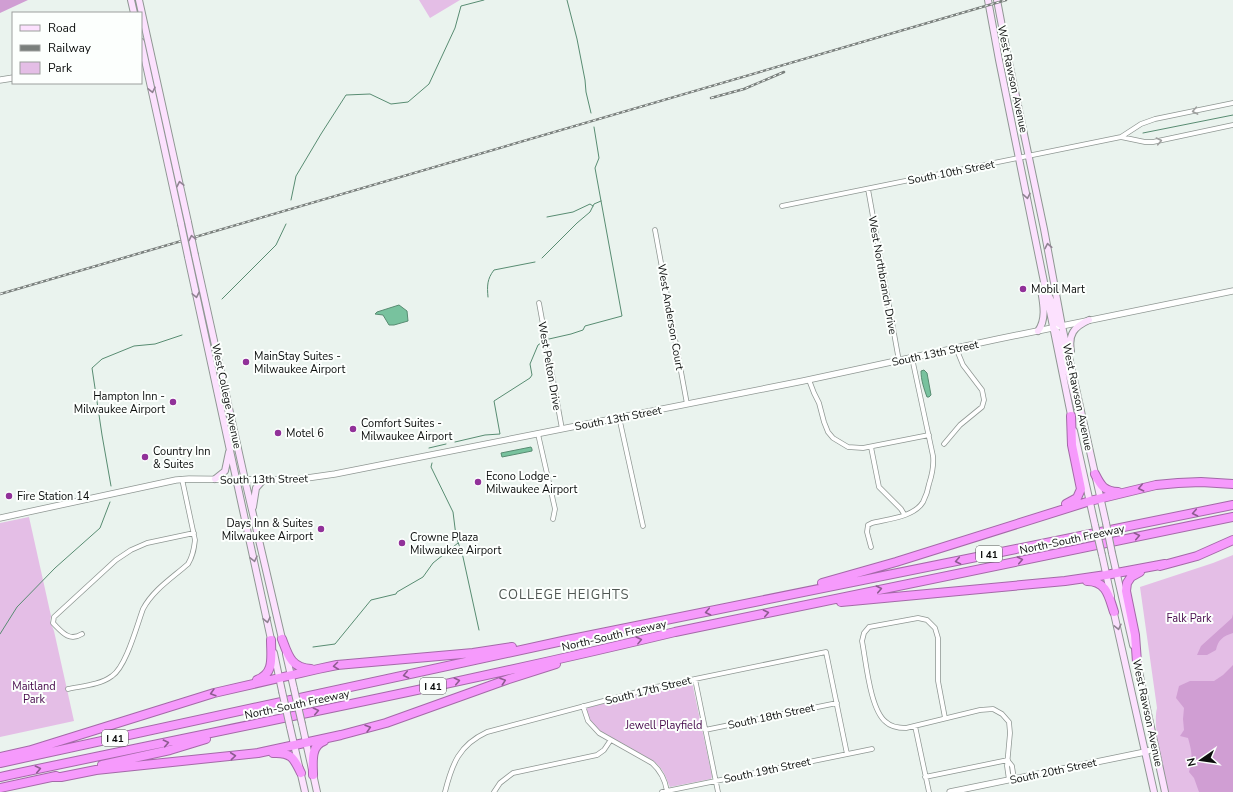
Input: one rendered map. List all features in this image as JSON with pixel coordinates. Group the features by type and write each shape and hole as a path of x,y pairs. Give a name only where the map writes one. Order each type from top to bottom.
{"highway":[{"path":"1032,518 1071,502 1077,498 1081,492 1081,484 1072,444 1071,416"},
{"path":"1095,474 1105,490 1111,492 1127,492"},
{"path":"746,604 768,596 864,572 1032,518 1100,498 1156,485 1201,482 1233,484"},
{"name":"North-South Freeway","path":"0,763 567,640 1233,505"},
{"name":"North-South Freeway","path":"0,777 601,650 786,608 1233,517"},
{"path":"786,608 1106,576 1197,556 1233,540"},
{"path":"1136,662 1135,635 1126,585 1131,577 1136,573 1165,564"},
{"path":"1064,581 1093,581 1100,584 1108,595 1114,612"},
{"path":"282,639 289,658 294,663 304,668 318,669"},
{"path":"244,685 260,679 268,673 271,666 271,640"},
{"path":"28,751 214,693 318,669 338,665 473,653 567,640"},
{"path":"258,753 336,736 386,723 506,680 601,650"},
{"path":"0,757 137,729 230,713"},
{"path":"0,788 170,750 264,722"},
{"path":"313,775 313,755 315,748 321,742 336,736"},
{"path":"52,777 96,770 258,753 280,753 289,755 296,763 301,773"}],"main road":[{"path":"131,0 134,12"},
{"name":"West College Avenue","path":"139,0 142,12"},
{"name":"West Rawson Avenue","path":"988,0 1071,416 1154,792"},
{"name":"West Rawson Avenue","path":"997,0 1045,230 1062,326 1165,792"},
{"name":"West College Avenue","path":"142,14 252,512 317,792"},
{"name":"West College Avenue","path":"142,52 305,792"},
{"path":"1034,232 1045,230"},
{"path":"1038,331 1042,325 1044,307 1041,290 1042,272 1052,267"},
{"path":"1045,289 1052,302 1056,322 1062,326"},
{"path":"1084,423 1081,392 1070,345 1074,329 1089,320"},
{"path":"1053,328 1059,334 1073,396 1084,423"},
{"path":"215,479 225,471 230,453 239,453"},
{"path":"252,512 256,488 263,480"}],"street":[{"path":"142,52 150,50"},
{"path":"0,80 12,78"},
{"name":"South 10th Street","path":"782,206 1121,137 1141,124 1155,119 1233,103"},
{"name":"South 10th Street","path":"1121,137 1153,142 1233,125"},
{"name":"West Northbranch Drive","path":"868,189 898,361"},
{"name":"West Anderson Court","path":"654,230 687,404"},
{"name":"South 13th Street","path":"0,518 182,479 293,480 322,477 809,380 1089,320 1233,291"},
{"name":"West Pelton Drive","path":"539,303 562,429"},
{"path":"944,444 960,425 982,407 984,400 982,390 963,366 956,348"},
{"path":"871,547 867,532 867,528 870,524 914,510 925,498 931,478 934,461 912,358"},
{"path":"809,380 819,403 828,432 833,438 848,447 857,449 871,447 929,435"},
{"path":"619,417 643,526"},
{"path":"538,434 555,509 553,519"},
{"path":"871,447 879,487 904,514"},
{"path":"68,689 106,680 116,673 122,665 148,601 153,594 188,564 191,559 194,548 194,533 182,479"},
{"path":"82,634 78,637 69,637 53,623 53,619 116,560 131,550 147,543 194,533"},
{"path":"945,718 938,681 938,638 935,628 927,620 918,618 869,627 864,633 862,641 874,706 880,717 887,724 898,728 906,728 980,710 993,709 1002,714 1008,722 1010,734 1007,766 1012,780"},
{"name":"South 17th Street","path":"445,792 454,762 461,751 479,735 656,687 826,652 837,703"},
{"path":"695,679 718,792"},
{"path":"837,703 847,754"},
{"name":"South 18th Street","path":"705,730 837,703"},
{"path":"583,706 591,726 599,734 644,758 657,767 663,777 665,792"},
{"path":"914,726 929,792"},
{"path":"494,792 500,783 514,773 597,755 604,750 610,740"},
{"name":"South 20th Street","path":"950,792 1145,752 1155,748"},
{"name":"South 19th Street","path":"665,792 872,749"},
{"path":"925,777 1008,761"}],"green space":[{"path":"419,0 460,0 430,18"},
{"name":"Maitland Park","path":"29,517 51,616 50,621 54,631 74,721 0,737 0,523"},
{"name":"Falk Park","path":"1233,555 1233,792 1168,792 1157,738 1157,708 1140,587"},
{"name":"Jewell Playfield","path":"692,682 712,776 711,779 670,787 663,771 656,763 603,733 588,717 587,708 657,689"}],"shaded area":[{"path":"0,0 28,0 0,13"},
{"path":"399,305 407,311 408,321 389,325 383,315 375,314 377,312"},
{"path":"924,370 927,373 931,395 929,397 927,397 922,381 921,371"},
{"path":"531,447 532,451 502,457 501,453"},
{"path":"1233,614 1233,633 1222,639 1216,650 1207,655 1197,655 1201,646 1232,618"},
{"path":"1233,665 1233,792 1199,792 1194,778 1189,772 1192,755 1188,738 1180,736 1184,730 1184,708 1176,698 1179,686 1190,681 1214,681 1223,675"}],"waterway":[{"path":"291,200 296,176 346,95 370,94 391,104 408,102 429,84 455,28 461,6 484,0"},
{"path":"567,0 577,39 591,113"},
{"path":"1143,133 1233,115"},
{"path":"549,339 571,334 583,330 585,326 622,316 595,168 599,158 594,127"},
{"path":"542,258 590,212 594,204 601,201"},
{"path":"547,217 573,212 590,204 593,206"},
{"path":"222,299 276,245 286,224"},
{"path":"488,297 488,283 494,270 535,262"},
{"path":"111,486 92,368 102,359 134,346 155,344 182,335"},
{"path":"455,442 485,435 500,434 494,401 530,378 532,375 530,364 538,345 541,343"},
{"path":"429,448 446,444"},
{"path":"432,463 431,467 453,512 456,536 463,557 479,630"},
{"path":"0,634 17,607 55,568 100,528 110,502"},
{"path":"313,647 335,644 371,600 396,594 423,577 433,563 458,543"}],"railway":[{"path":"0,294 1006,0"},
{"path":"711,98 744,89 784,72"}],"place":[{"name":"Mobil Mart","path":"1023,289"},
{"name":"MainStay Suites - Milwaukee Airport","path":"246,362"},
{"name":"Hampton Inn - Milwaukee Airport","path":"173,402"},
{"name":"Comfort Suites - Milwaukee Airport","path":"353,429"},
{"name":"Motel 6","path":"278,433"},
{"name":"Country Inn & Suites","path":"145,457"},
{"name":"Econo Lodge - Milwaukee Airport","path":"478,482"},
{"name":"Fire Station 14","path":"9,496"},
{"name":"Days Inn & Suites Milwaukee Airport","path":"321,529"},
{"name":"Crowne Plaza Milwaukee Airport","path":"402,543"}],"district":[{"name":"COLLEGE HEIGHTS","path":"564,594"}]}
